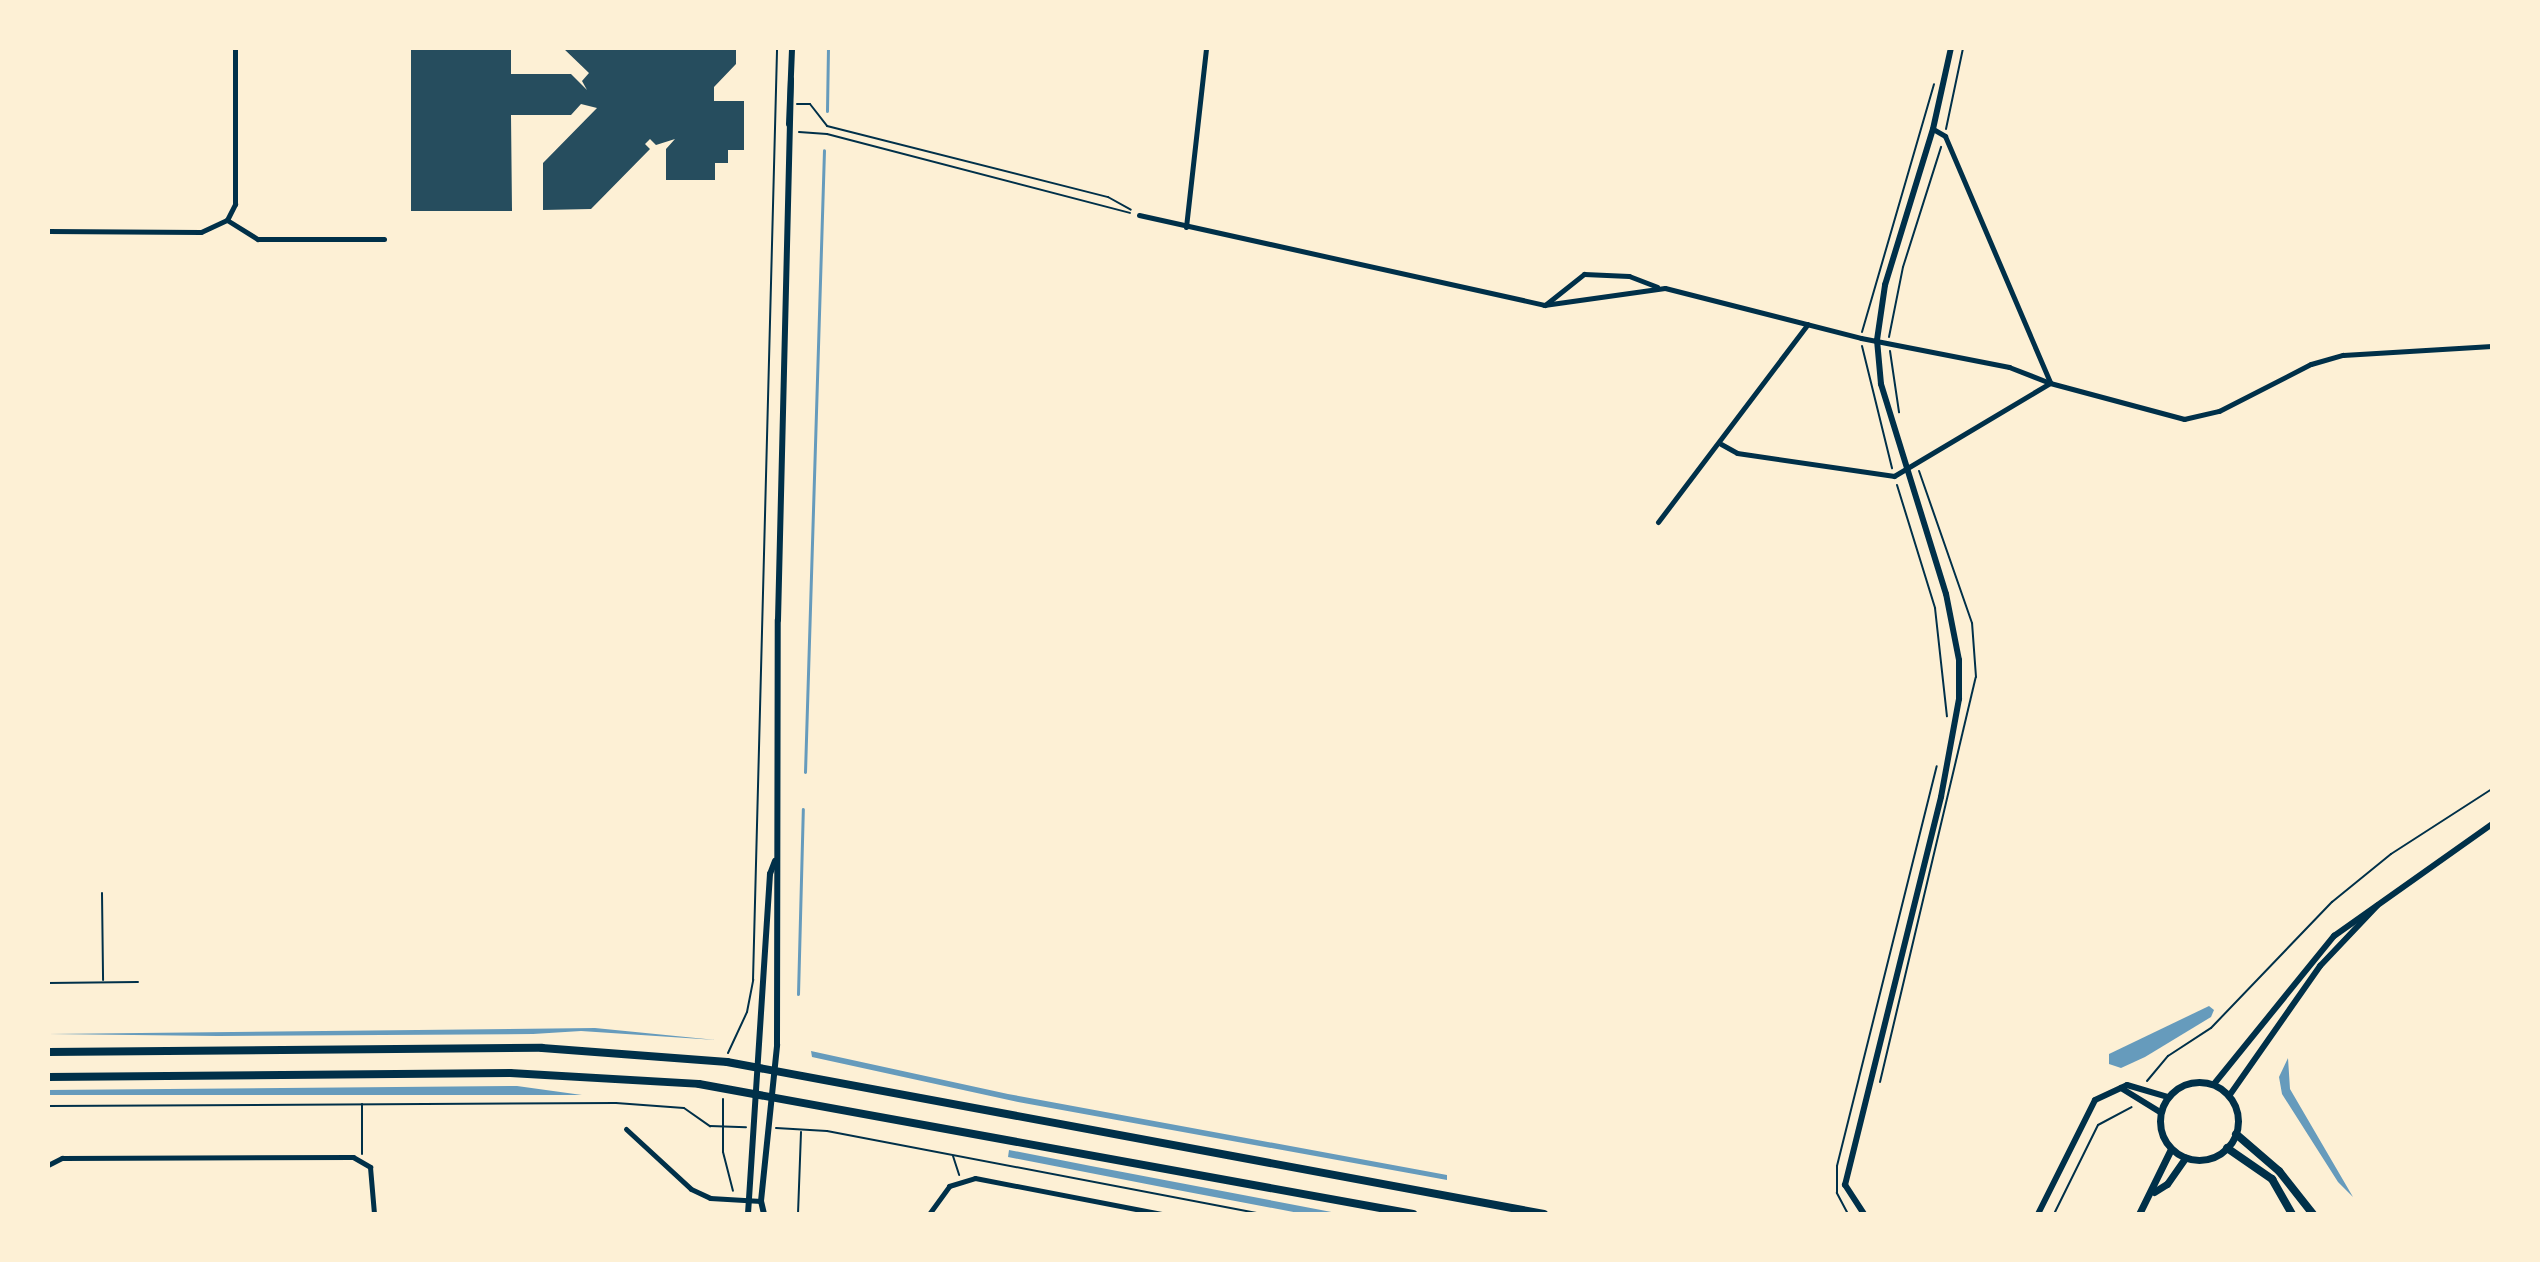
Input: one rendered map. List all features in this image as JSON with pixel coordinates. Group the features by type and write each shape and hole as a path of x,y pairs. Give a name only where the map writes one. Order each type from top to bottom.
{"main road":[{"path":"48,1052 542,1048 727,1062 1544,1214"},
{"path":"48,1077 510,1073 724,1087 1413,1214"},
{"path":"2188,1083 2214,1084 2229,1096 2237,1115 2236,1134 2227,1148 2207,1159 2185,1158 2171,1149 2162,1135 2160,1112 2168,1097 2188,1083"},
{"path":"2236,1134 2279,1171 2313,1214"},
{"path":"2227,1148 2272,1179 2292,1214"},
{"path":"2139,1214 2154,1192 2171,1149"},
{"path":"2154,1192 2167,1184 2185,1158"}],"street":[{"path":"48,231 201,232 227,220 235,204 235,48"},
{"path":"748,1214 746,1202 770,874 775,861 792,48"},
{"path":"1186,227 1206,48"},
{"path":"1864,1214 1845,1185 1941,797 1959,699 1959,660 1946,594 1881,384 1877,340 1885,285 1933,129 1951,48"},
{"path":"1933,129 1945,136 2050,383"},
{"path":"1139,215 1544,305 1658,287"},
{"path":"227,220 258,239 384,239"},
{"path":"1544,305 1584,274 1629,276 1658,287 1861,338 2009,367 2050,383 2167,417 2197,418 2311,364 2343,355 2492,346"},
{"path":"1658,522 1721,444 1808,324"},
{"path":"1721,444 1737,453 1894,476 2050,383"},
{"path":"2214,1084 2323,948 2385,898 2492,824"},
{"path":"764,1214 761,1201 776,1069 780,874 775,861"},
{"path":"2229,1096 2320,966 2385,898"},
{"path":"2121,1088 2160,1112"},
{"path":"2038,1214 2089,1107 2104,1093 2121,1088 2143,1089 2168,1097"},
{"path":"626,1129 691,1189 735,1202 761,1201"},
{"path":"48,1165 62,1158 361,1159 374,1178 374,1214"},
{"path":"929,1214 949,1186 963,1179 1162,1214"}],"lane":[{"path":"102,893 103,982"},
{"path":"48,983 138,982"}],"path":[{"path":"727,1062 733,1033 747,1012 753,980 777,48"},
{"path":"1901,419 1889,343 1903,267 1945,136 1963,48"},
{"path":"1936,72 1861,338 1894,476 1935,608 1945,727"},
{"path":"810,104 827,126 1108,197 1139,215"},
{"path":"789,128 827,134 1139,215"},
{"path":"1861,1076 1940,752"},
{"path":"2143,1089 2160,1063 2211,1028 2332,902 2391,854 2492,789"},
{"path":"724,1087 721,1126 735,1202"},
{"path":"2054,1214 2098,1125 2126,1112 2138,1097"},
{"path":"361,1159 362,1103"},
{"path":"48,1106 616,1103 684,1108 710,1126 752,1127"},
{"path":"768,1128 801,1129 953,1155 1263,1214"},
{"path":"798,1214 801,1129"},
{"path":"953,1155 963,1179"},
{"path":"1222,1214 1225,1207"}],"water":[{"path":"2209,1006 2214,1010 2211,1017 2145,1057 2121,1068 2109,1064 2109,1054"},
{"path":"595,1028 716,1040 581,1031 218,1036 48,1034"},
{"path":"811,1051 1008,1094 1447,1175 1447,1180 1018,1102 812,1057"},
{"path":"2288,1058 2290,1089 2353,1197 2338,1182 2282,1094 2279,1077"},
{"path":"517,1086 582,1095 48,1095 48,1090"},
{"path":"1009,1150 1342,1214 1304,1214 1167,1188 1008,1157"}],"building":[{"path":"411,48 511,48 511,74 571,74 587,90 582,81 589,73 563,48 736,48 736,64 714,87 714,101 744,101 744,150 728,150 728,163 715,163 715,180 666,180 666,149 675,139 656,145 650,139 645,144 650,149 591,209 543,210 543,163 597,108 581,104 571,115 511,115 512,211 411,211"}],"waterway":[{"path":"827,111 828,48"},
{"path":"805,772 824,150"},
{"path":"798,994 803,809"}]}
